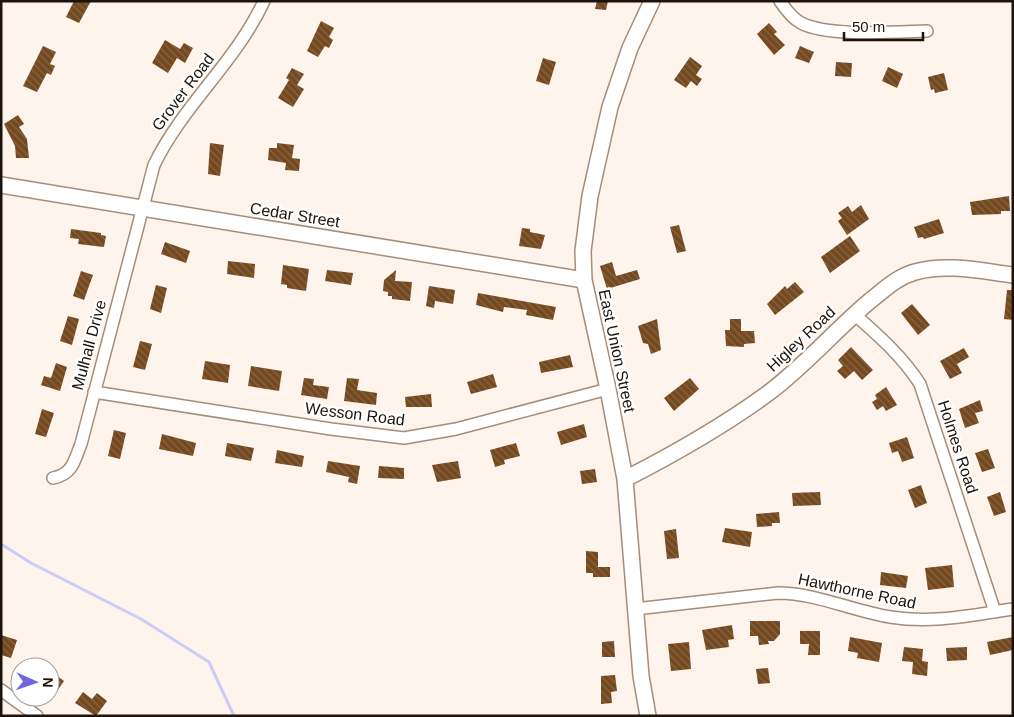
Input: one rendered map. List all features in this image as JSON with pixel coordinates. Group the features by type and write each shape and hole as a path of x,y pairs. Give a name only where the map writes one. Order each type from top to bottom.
{"street":[{"name":"Grover Road","path":"143,208 154,165 168,137 228,59 264,1"},
{"name":"East Union Street","path":"648,716 635,610 625,479 608,389 584,280 584,251 589,203 610,108 630,48 652,1"},
{"path":"780,1 796,20 814,28 851,31 927,31"},
{"name":"Cedar Street","path":"1,185 584,280"},
{"name":"Mulhall Drive","path":"53,478 66,474 71,470 80,444 143,208"},
{"name":"Higley Road","path":"625,479 670,456 767,393 803,364 854,314 897,279 916,271 969,269 1013,275"},
{"name":"Holmes Road","path":"854,314 886,342 910,367 920,384 995,612"},
{"name":"Wesson Road","path":"94,392 331,430 404,438 456,430 608,389"},
{"name":"Hawthorne Road","path":"635,610 737,597 796,593 890,617 918,620 952,619 1013,609"},
{"path":"1,690 38,716"}],"building":[{"path":"74,1 91,1 79,23 66,17"},
{"path":"597,1 608,1 606,10 595,9"},
{"path":"321,21 334,28 329,37 333,40 329,48 325,46 318,57 307,51"},
{"path":"769,23 777,32 774,34 785,45 774,55 757,34"},
{"path":"165,40 180,49 184,43 193,48 185,63 177,58 168,73 152,63"},
{"path":"43,46 56,52 50,64 55,66 51,75 47,73 37,92 23,86"},
{"path":"800,46 814,52 809,63 795,58"},
{"path":"690,57 702,66 696,75 702,79 697,86 691,81 686,88 674,80"},
{"path":"543,58 556,62 549,85 536,81"},
{"path":"836,62 852,63 851,77 835,76"},
{"path":"888,67 903,74 897,88 882,81"},
{"path":"292,68 304,74 297,85 304,89 293,107 278,98 289,80 286,78"},
{"path":"944,73 948,90 935,93 934,89 931,90 928,77"},
{"path":"18,115 24,124 19,127 27,139 29,158 16,158 15,146 4,124"},
{"path":"210,143 224,145 220,176 208,174"},
{"path":"277,143 294,145 292,158 300,159 299,171 285,170 286,163 268,160 269,148 277,148"},
{"path":"1009,196 1010,211 1001,211 1001,214 972,215 970,202"},
{"path":"861,205 869,219 847,235 838,221 842,218 838,213 848,206 852,212"},
{"path":"939,219 944,233 924,239 923,237 918,238 914,227"},
{"path":"679,225 686,251 677,253 670,227"},
{"path":"522,228 545,235 541,249 519,246"},
{"path":"71,229 101,233 101,235 106,236 104,247 78,244 79,239 70,238"},
{"path":"850,236 860,251 830,273 821,257"},
{"path":"165,242 190,251 186,263 161,254"},
{"path":"228,261 255,264 254,278 227,274"},
{"path":"612,262 616,276 637,270 640,279 607,289 600,266"},
{"path":"283,265 309,269 306,291 287,288 287,285 281,284"},
{"path":"327,270 353,273 351,285 325,281"},
{"path":"396,270 395,281 412,282 410,301 392,299 392,296 388,296 388,292 383,291 384,280"},
{"path":"81,271 93,275 84,300 73,296"},
{"path":"795,282 804,292 775,315 767,304 785,286 787,289"},
{"path":"156,285 167,288 161,313 150,309"},
{"path":"429,286 455,290 453,304 435,301 434,308 426,306"},
{"path":"1007,290 1013,290 1013,320 1004,319"},
{"path":"478,293 556,307 553,320 526,315 527,310 504,307 503,312 476,305"},
{"path":"912,304 930,325 918,335 901,313"},
{"path":"68,316 79,319 72,345 60,341"},
{"path":"657,319 661,350 651,354 648,344 643,343 638,326"},
{"path":"730,319 741,319 741,331 754,331 755,343 744,344 744,347 726,346 725,330 730,330"},
{"path":"140,341 152,344 145,370 133,367"},
{"path":"851,347 873,370 862,380 854,371 845,379 837,371 843,366 838,360"},
{"path":"964,348 969,357 957,364 962,373 950,379 940,361"},
{"path":"570,355 573,367 541,373 539,362"},
{"path":"205,361 230,365 228,383 202,379"},
{"path":"56,363 67,367 60,391 41,385 44,376 51,378"},
{"path":"251,366 282,371 279,391 248,386"},
{"path":"493,374 497,387 471,394 467,382"},
{"path":"304,378 314,379 313,385 329,387 327,399 301,395"},
{"path":"347,378 359,379 357,390 377,393 376,405 344,401"},
{"path":"690,378 699,389 674,411 664,398"},
{"path":"886,387 897,405 886,411 883,406 877,410 872,402 877,399 875,395"},
{"path":"431,394 432,407 406,407 405,397"},
{"path":"980,400 983,411 975,413 979,423 965,428 959,409"},
{"path":"42,409 54,413 46,437 35,434"},
{"path":"584,424 587,437 561,445 557,432"},
{"path":"114,430 126,433 120,459 108,456"},
{"path":"162,434 196,443 193,456 159,449"},
{"path":"907,437 914,458 902,462 898,451 892,453 889,443"},
{"path":"227,443 254,448 251,461 225,456"},
{"path":"516,443 520,456 504,460 505,464 495,467 490,450"},
{"path":"988,449 995,468 982,472 975,453"},
{"path":"277,450 304,456 302,467 275,463"},
{"path":"328,461 360,466 357,484 348,482 349,477 326,472"},
{"path":"458,461 461,478 437,482 432,465"},
{"path":"379,466 404,468 404,479 378,478"},
{"path":"595,469 597,482 582,484 580,471"},
{"path":"921,485 927,503 915,508 908,490"},
{"path":"820,492 821,505 793,506 792,493"},
{"path":"1000,492 1006,512 994,516 987,497"},
{"path":"779,512 780,523 772,523 772,526 757,527 756,514"},
{"path":"725,528 752,532 750,547 722,542"},
{"path":"676,529 679,558 667,559 664,531"},
{"path":"586,551 598,552 598,567 610,567 610,577 593,577 593,573 586,573"},
{"path":"952,565 954,587 928,590 925,568"},
{"path":"881,572 908,576 906,588 880,585"},
{"path":"750,621 780,621 780,634 774,641 768,641 769,644 759,645 758,636 750,636"},
{"path":"732,625 734,639 728,640 729,647 706,650 702,630"},
{"path":"800,631 820,631 820,655 808,655 809,644 800,644"},
{"path":"1,635 17,640 11,657 1,655"},
{"path":"850,637 882,643 879,662 857,658 858,653 848,651"},
{"path":"1013,637 1013,650 990,655 987,642"},
{"path":"614,641 615,657 602,657 602,642"},
{"path":"689,642 691,669 671,671 668,644"},
{"path":"904,647 923,649 922,661 928,662 927,676 912,674 913,662 902,661"},
{"path":"967,647 967,660 947,661 946,648"},
{"path":"768,668 770,683 758,684 756,669"},
{"path":"615,675 617,691 611,692 612,703 601,704 601,676"},
{"path":"60,678 64,681 60,687"},
{"path":"83,692 92,699 97,693 107,701 96,716 75,703"}],"waterway":[{"path":"1,544 31,563 141,619 209,662 234,716"}]}
